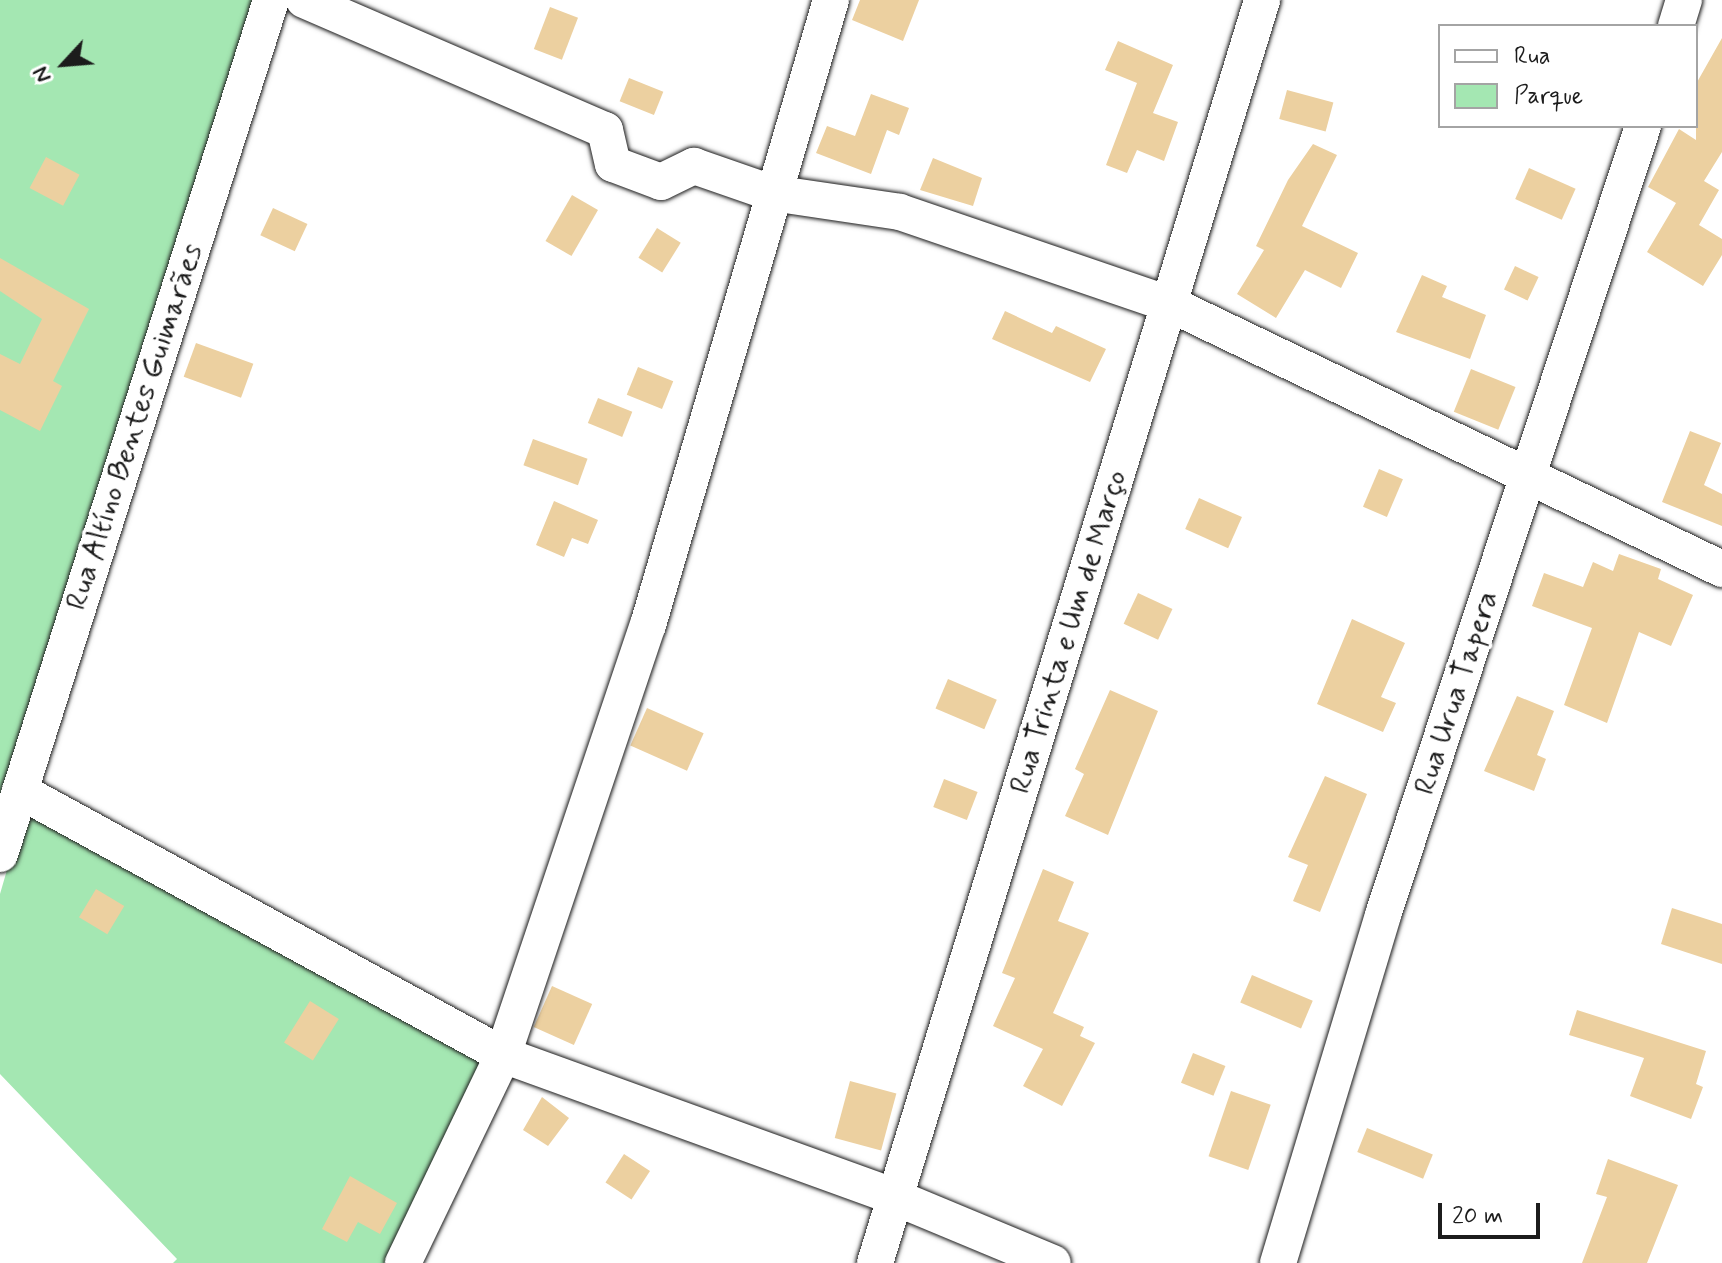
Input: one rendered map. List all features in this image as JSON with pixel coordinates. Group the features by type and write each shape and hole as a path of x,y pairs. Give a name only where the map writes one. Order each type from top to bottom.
{"street":[{"name":"Rua Altíno Bentes Guimarães","path":"0,854 271,0"},
{"path":"304,0 605,130 613,164 661,182 694,166 772,193 900,212 1172,305 1530,473 1722,569"},
{"path":"403,1263 503,1055 648,625 831,0"},
{"name":"Rua Trinta e Um de Março","path":"875,1263 892,1196 1172,305 1262,0"},
{"path":"1677,24 1684,0"},
{"name":"Rua Urua Tapera","path":"1278,1263 1383,915 1642,128"},
{"path":"20,791 503,1055 892,1196 1053,1263"}],"green space":[{"path":"0,0 263,0 0,805"},
{"path":"25,808 489,1058 394,1263 173,1263 177,1259 0,1074 0,894"}],"building":[{"path":"860,0 919,0 903,41 852,20"},
{"path":"550,7 578,18 562,60 534,49"},
{"path":"1722,38 1722,152 1704,181 1719,190 1699,225 1722,239 1722,255 1703,286 1647,252 1676,203 1648,187 1679,129 1696,140 1698,80"},
{"path":"1118,41 1173,65 1153,113 1178,122 1164,161 1137,150 1127,173 1106,165 1137,83 1105,70"},
{"path":"629,78 663,92 654,115 620,101"},
{"path":"1287,90 1333,102 1326,131 1279,119"},
{"path":"871,94 909,108 899,135 887,130 871,174 816,153 827,126 855,136"},
{"path":"1313,144 1337,155 1302,226 1358,253 1341,288 1305,270 1276,318 1237,294 1264,250 1256,246 1288,180"},
{"path":"46,157 80,175 63,206 30,188"},
{"path":"933,158 982,178 973,206 920,190"},
{"path":"1529,168 1576,189 1562,220 1515,199"},
{"path":"572,195 598,210 571,256 546,241"},
{"path":"273,208 307,224 295,251 260,235"},
{"path":"657,228 681,243 662,273 638,258"},
{"path":"0,258 89,309 53,381 62,386 40,431 0,410 0,354 20,364 42,319 0,291"},
{"path":"1515,266 1539,277 1528,301 1504,290"},
{"path":"1422,275 1447,286 1442,297 1486,315 1470,359 1396,332"},
{"path":"1005,311 1052,333 1056,326 1106,349 1090,382 992,339"},
{"path":"196,343 253,364 241,398 184,377"},
{"path":"638,367 673,381 662,409 627,395"},
{"path":"1471,369 1516,387 1498,430 1454,412"},
{"path":"598,398 632,412 622,437 588,423"},
{"path":"1690,431 1721,443 1704,485 1722,494 1722,526 1662,502"},
{"path":"533,439 588,459 578,485 523,465"},
{"path":"1379,469 1403,479 1387,517 1363,507"},
{"path":"1199,498 1242,517 1228,548 1185,529"},
{"path":"554,501 598,520 588,544 572,538 564,557 536,545"},
{"path":"1619,554 1661,569 1658,579 1693,595 1671,646 1639,632 1607,723 1564,705 1592,628 1532,606 1544,573 1583,587 1593,562 1613,571"},
{"path":"1138,593 1172,609 1158,640 1124,624"},
{"path":"1352,619 1405,643 1381,697 1396,703 1383,732 1317,704"},
{"path":"948,679 997,700 984,729 935,708"},
{"path":"1110,690 1158,711 1108,835 1065,816 1084,774 1075,769"},
{"path":"1517,696 1554,711 1537,755 1546,759 1534,791 1484,771"},
{"path":"647,708 704,733 687,771 630,745"},
{"path":"1325,776 1367,794 1320,912 1293,901 1308,865 1288,857"},
{"path":"944,779 978,792 967,820 933,807"},
{"path":"1043,869 1074,882 1058,921 1089,933 1053,1013 1084,1027 1080,1036 1095,1043 1062,1106 1023,1086 1043,1049 993,1026 1015,978 1002,973"},
{"path":"96,889 124,906 107,934 79,917"},
{"path":"1672,908 1722,924 1722,964 1661,944"},
{"path":"1252,975 1313,1001 1301,1028 1240,1003"},
{"path":"552,986 592,1004 574,1045 534,1027"},
{"path":"310,1001 339,1019 313,1061 284,1043"},
{"path":"1577,1010 1706,1051 1696,1084 1703,1087 1691,1119 1630,1096 1644,1058 1569,1035"},
{"path":"1193,1053 1225,1066 1213,1096 1181,1083"},
{"path":"850,1081 896,1093 881,1150 835,1138"},
{"path":"1231,1091 1271,1105 1248,1170 1209,1156"},
{"path":"542,1097 569,1118 548,1146 523,1130"},
{"path":"1367,1128 1433,1155 1423,1179 1357,1152"},
{"path":"624,1154 650,1171 631,1199 605,1183"},
{"path":"1608,1159 1678,1185 1647,1263 1582,1263 1607,1197 1596,1194"},
{"path":"350,1176 397,1203 380,1234 358,1222 347,1242 322,1229"}]}
